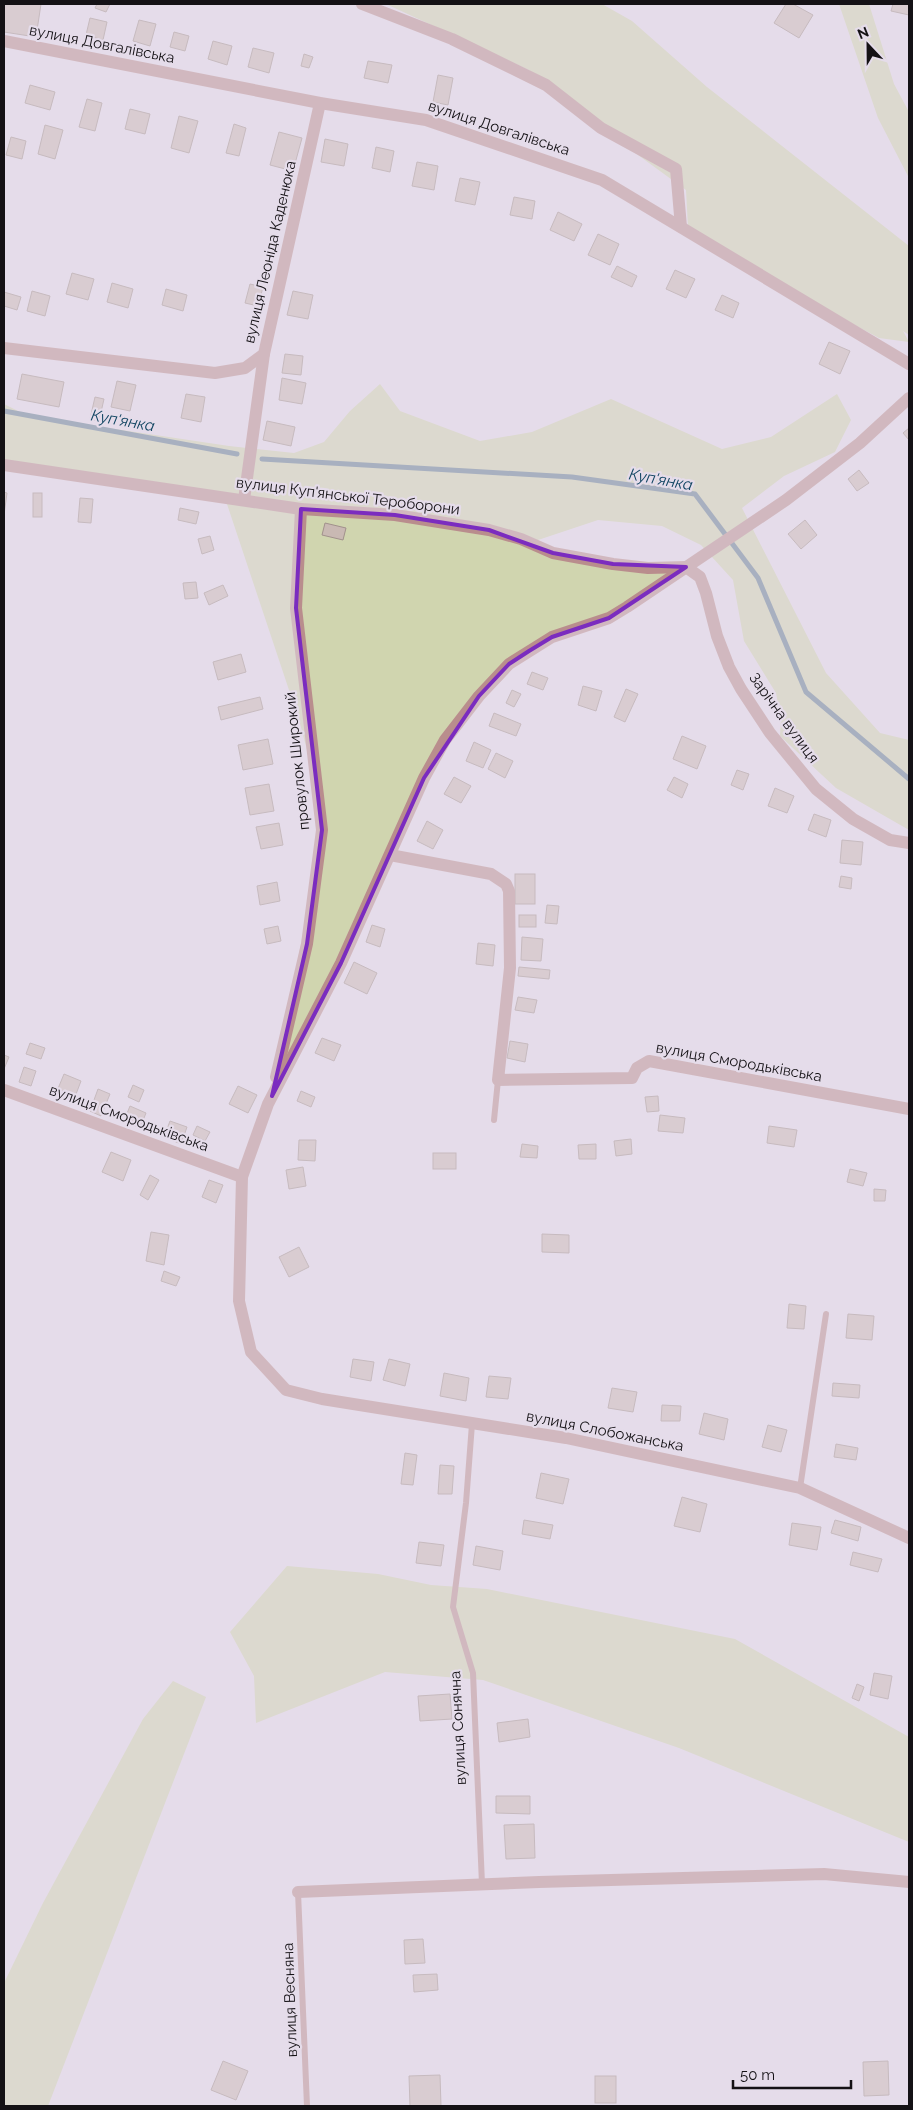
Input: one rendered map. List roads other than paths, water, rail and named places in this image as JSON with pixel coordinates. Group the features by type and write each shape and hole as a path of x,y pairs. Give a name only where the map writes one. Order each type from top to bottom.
{"street":[{"path":"362,4 452,39 546,85 601,128 676,169 680,227"},
{"name":"вулиця Довгалівська","path":"4,41 320,102 426,120 602,180 909,364"},
{"name":"вулиця Леоніда Каденюка","path":"4,348 215,373 246,368 264,354 320,102"},
{"path":"244,500 264,354"},
{"path":"242,1177 272,1096 341,963 424,778 446,740 479,696 509,664 552,637 608,618 786,500 860,444 909,398"},
{"name":"вулиця Куп'янської Тероборони","path":"4,465 301,509 395,515 489,530 521,539 553,553 613,564 648,568 686,567"},
{"name":"провулок Широкий","path":"272,1096 306,944 322,830 296,608 301,509"},
{"name":"Зарічна вулиця","path":"686,567 700,577 717,636 729,668 770,733 816,789 853,819 890,840 909,843"},
{"path":"390,855 491,874 506,884 509,891 510,968 498,1080"},
{"name":"вулиця Смородьківська","path":"498,1080 632,1078 637,1068 649,1061 909,1108"},
{"name":"вулиця Смородьківська","path":"4,1090 242,1177"},
{"name":"вулиця Слобожанська","path":"242,1177 239,1301 251,1352 286,1390 322,1400 566,1438 800,1488 909,1538"},
{"path":"298,1892 482,1884 824,1874 909,1882"}],"lane":[{"path":"494,1120 498,1080"},
{"path":"800,1488 826,1314"},
{"name":"вулиця Сонячна","path":"472,1424 466,1503 453,1607 473,1673 482,1884"},
{"name":"вулиця Весняна","path":"298,1892 307,2106"}],"waterway":[{"name":"Куп'янка","path":"4,411 237,454"},
{"name":"Куп'янка","path":"262,459 572,477 695,494 758,578 806,692 909,779"}]}
